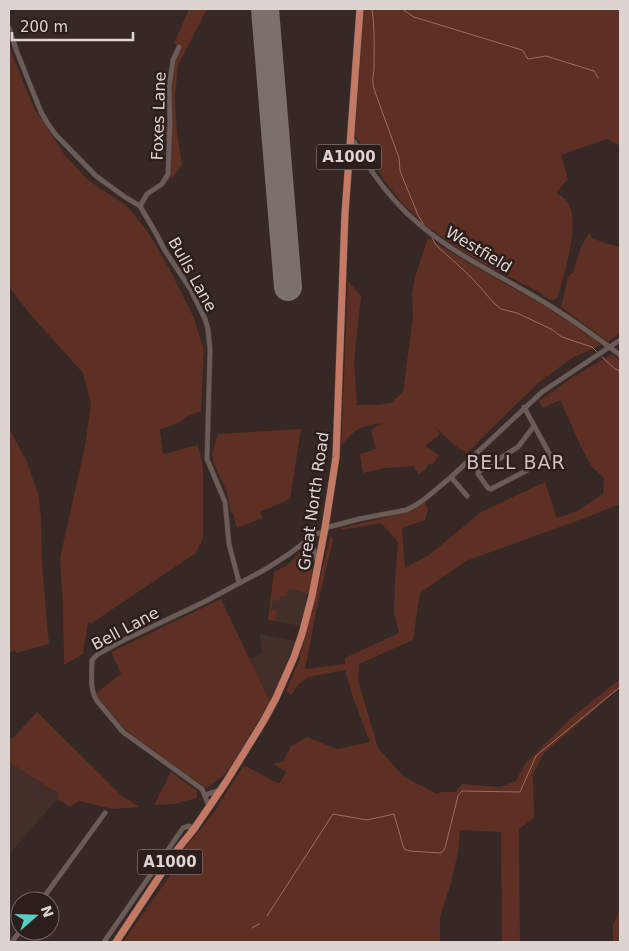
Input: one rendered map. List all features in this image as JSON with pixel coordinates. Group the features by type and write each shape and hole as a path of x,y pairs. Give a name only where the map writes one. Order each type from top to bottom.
{"main road":[{"name":"Great North Road","path":"116,942 177,850 221,790 264,722 283,682 302,634 312,596 331,493 337,438 345,214 360,9"}],"street":[{"name":"Bulls Lane","path":"9,28 40,112 56,135 96,176 140,206 158,235 164,249 192,290 206,324 210,349 207,459 225,502 229,544 239,582"},
{"name":"Foxes Lane","path":"140,206 147,194 162,184 168,174 169,88 172,60 179,47"},
{"name":"Westfield","path":"350,138 356,144 377,178 402,208 438,240 556,309 620,355"},
{"name":"Bell Lane","path":"210,806 202,789 123,732 104,710 94,697 92,660 98,654 120,642 199,604 278,562 306,541 325,530 359,519 406,510 416,505 450,477 542,392 620,340"},
{"path":"524,407 549,453 550,457 491,489 488,488 478,472 518,447 534,426"},
{"path":"450,477 467,496"},
{"path":"306,541 314,550 318,567"},
{"path":"205,795 221,790"},
{"path":"48,891 105,812"},
{"path":"104,942 183,828 189,826 194,829"}],"shaded area":[{"path":"189,9 207,9 178,65 175,97 177,132 182,165 174,176 158,189 157,186 165,176 168,164 165,129 170,123 170,85 179,47 174,43"},
{"path":"364,9 620,9 620,146 607,139 561,155 568,179 556,193 566,200 571,209 573,220 571,245 557,298 553,300 547,298 472,257 432,229 431,231 402,203 384,180 355,135"},
{"path":"9,42 34,108 64,154 88,180 127,206 148,232 169,268 194,318 204,351 201,411 160,430 163,454 198,445 203,467 203,538 196,553 92,623 88,622 83,654 64,665 60,558 85,446 91,404 83,373 29,313 9,287"},
{"path":"589,233 592,238 620,247 620,333 608,342 561,307 568,277 573,272 581,247"},
{"path":"428,238 555,313 601,345 572,358 538,383 467,453 455,446 434,426 440,434 425,446 439,455 433,464 427,464 428,466 419,475 414,466 385,468 363,473 360,454 376,449 371,430 383,423 355,431 341,446 348,281 361,296 354,362 357,405 391,403 403,392 413,316 412,293"},
{"path":"612,354 620,361 620,504 466,561 420,593 413,640 359,664 358,680 378,748 403,776 437,794 455,792 462,784 500,787 516,781 525,764 571,718 620,679 620,688 544,753 533,774 534,818 519,829 520,942 502,942 501,832 460,830 458,852 451,883 440,917 440,942 123,942 181,860 180,854 212,815 244,765 279,784 286,772 274,764 283,762 291,746 307,737 337,749 370,742 353,698 345,670 308,677 299,684 291,695 286,691 299,661 331,534 333,540 305,669 345,664 345,658 399,633 394,612 398,542 381,523 342,530 341,528 411,510 424,501 428,509 425,520 402,528 405,568 429,555 481,512 545,482 557,518 577,511 603,494 604,478 592,467 560,400 543,408 539,401 570,379"},
{"path":"9,424 10,430 27,462 39,497 42,566 49,644 16,653 15,650 9,653"},
{"path":"301,429 290,499 260,512 262,518 237,528 233,513 231,513 227,492 213,462 212,453 218,434"},
{"path":"306,549 313,573 300,626 268,620 274,572 287,565"},
{"path":"306,549 311,561 312,571 309,594 289,588 286,597 280,596 279,601 273,600 271,609 277,611 275,621 268,620 274,572 287,565"},
{"path":"221,599 270,702 231,766 222,777 206,788 124,728 98,698 96,693 121,674 111,652"},
{"path":"260,634 295,641 270,702 249,659 262,653"},
{"path":"37,712 122,796 140,807 113,809 79,801 70,807 57,799 59,794 9,762 9,736 12,739"},
{"path":"9,762 59,794 57,799 9,855"},
{"path":"171,772 197,791 197,798 174,804 154,805"},
{"path":"620,910 620,942 613,942 613,924"}],"waterway":[{"path":"372,9 374,89 399,158 400,171 424,225"},
{"path":"402,9 414,17 522,50 528,59 546,56 594,71 598,78"},
{"path":"432,238 436,245 470,276 501,309 517,313 551,329 562,337 592,347 597,352"},
{"path":"602,357 620,371"},
{"path":"267,916 333,814 367,820 394,814 404,849 440,853 445,848 458,796 462,791 520,792 536,756 620,687"},
{"path":"252,928 259,924"}],"runway":[{"path":"265,9 288,287"}],"district":[{"name":"BELL BAR","path":"516,462"}]}
